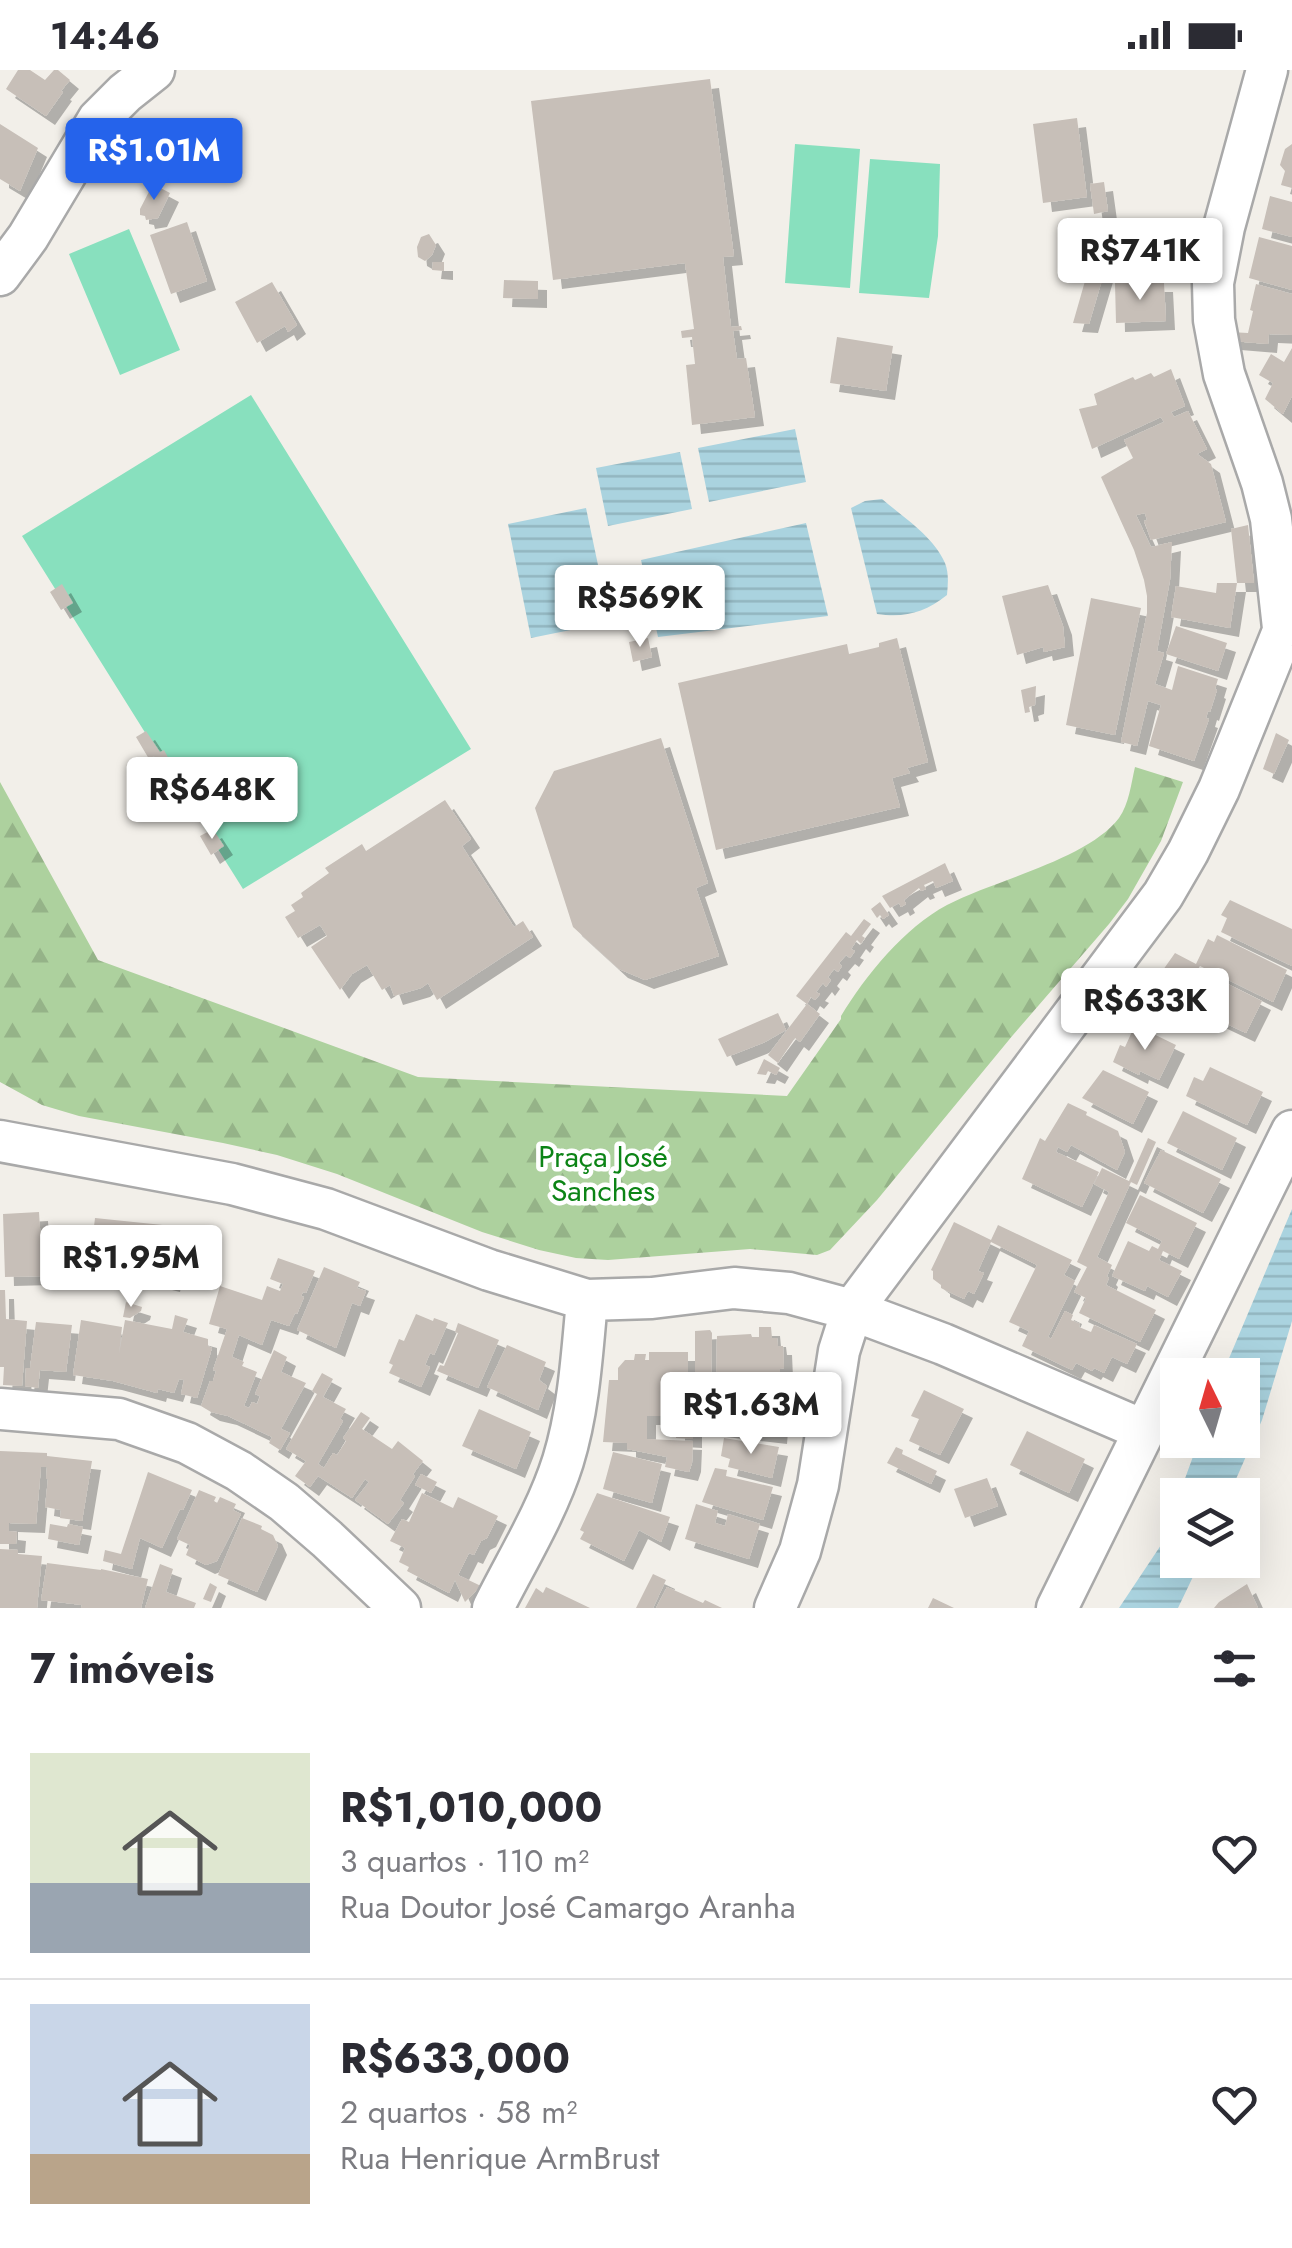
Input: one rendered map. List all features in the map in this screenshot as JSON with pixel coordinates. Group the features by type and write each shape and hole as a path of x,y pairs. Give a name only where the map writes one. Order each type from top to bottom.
{"street":[{"path":"0,276 98,120 154,70"},
{"path":"775,1608 800,1550 818,1485 839,1352 852,1310 1163,895 1219,789 1287,618 1271,519 1224,374 1214,320 1213,282 1224,227 1267,70"},
{"path":"1057,1608 1292,1130"},
{"path":"0,1141 232,1184 326,1209 489,1270 587,1300 652,1298 734,1288 790,1293 852,1310 942,1344 1143,1430"},
{"path":"493,1608 562,1465 573,1423 587,1300"},
{"path":"0,1409 118,1419 188,1444 239,1471 284,1502 400,1608"}],"green space":[{"path":"795,144 860,149 850,288 785,283"},
{"path":"870,159 940,164 938,236 929,298 859,293"},
{"path":"129,229 180,350 120,375 69,254"},
{"path":"251,395 471,749 243,889 22,536"},
{"name":"Praça José Sanches","path":"1135,767 1183,782 1161,841 1128,899 877,1200 830,1250 817,1255 750,1249 608,1260 576,1258 482,1232 337,1174 277,1155 79,1116 42,1105 0,1082 0,782 98,960 418,1077 787,1096 862,985 901,939 947,905 1063,857 1104,833 1122,812"}],"water":[{"path":"795,429 806,482 709,502 698,448"},
{"path":"680,452 692,509 608,526 596,468"},
{"path":"882,499 925,536 946,567 947,595 914,613 877,614 851,508"},
{"path":"586,508 610,622 531,638 508,524"},
{"path":"806,523 828,616 658,637 641,560"},
{"path":"1292,1209 1292,1321 1260,1425 1260,1358 1229,1358"},
{"path":"1192,1458 1245,1458 1236,1478 1185,1478"},
{"path":"1160,1546 1160,1578 1192,1578 1178,1608 1119,1608"}],"building":[{"path":"18,70 30,70 45,80 58,70 70,80 46,116 6,89"},
{"path":"710,79 734,256 723,257 731,327 741,326 742,330 733,331 737,359 746,358 755,417 692,425 686,365 695,364 692,337 682,338 681,331 694,329 685,263 553,280 531,101"},
{"path":"1077,118 1087,197 1043,203 1033,124"},
{"path":"0,124 38,148 20,191 0,179"},
{"path":"1292,144 1292,188 1281,185 1285,171 1280,165 1285,149"},
{"path":"1104,182 1108,211 1094,214 1090,184"},
{"path":"153,184 170,193 158,218 146,220 140,209"},
{"path":"1270,196 1292,202 1292,237 1262,229"},
{"path":"187,222 207,281 171,294 150,235"},
{"path":"429,234 436,245 425,261 418,257 417,247 421,237"},
{"path":"1259,237 1292,246 1292,290 1249,278"},
{"path":"1091,260 1107,263 1089,324 1073,323"},
{"path":"433,262 444,262 444,271 432,270"},
{"path":"504,280 538,281 538,299 503,298"},
{"path":"272,282 297,325 288,332 285,326 257,343 235,302"},
{"path":"1115,283 1164,283 1166,321 1116,323"},
{"path":"1256,284 1292,294 1292,335 1269,334 1268,344 1232,341 1230,332 1248,333"},
{"path":"837,337 893,346 886,391 830,383"},
{"path":"1292,348 1292,396 1283,414 1265,399 1273,383 1259,375 1271,354 1284,362"},
{"path":"1171,369 1185,406 1171,412 1174,417 1188,411 1207,449 1197,454 1211,464 1226,522 1151,540 1145,513 1136,515 1151,547 1172,542 1170,580 1157,651 1164,653 1155,684 1172,690 1178,666 1218,679 1194,761 1149,746 1161,705 1148,701 1137,746 1121,742 1147,596 1134,550 1101,477 1133,458 1124,440 1164,422 1161,417 1092,449 1079,409 1097,405 1094,394 1133,377 1135,380 1151,373 1154,377"},
{"path":"1248,525 1254,583 1237,583 1231,529"},
{"path":"1217,583 1237,583 1230,628 1171,617 1176,586 1216,593"},
{"path":"62,584 73,603 61,610 50,592"},
{"path":"1048,585 1063,626 1065,647 1044,652 1043,647 1017,655 1002,596"},
{"path":"1091,598 1141,608 1115,735 1066,725"},
{"path":"1176,626 1227,643 1218,671 1166,654"},
{"path":"648,638 652,657 633,662 629,642"},
{"path":"897,638 928,762 907,768 910,773 892,778 900,807 716,850 678,683 847,644 849,654"},
{"path":"1036,686 1035,705 1025,713 1021,690"},
{"path":"146,731 171,763 162,768 154,756 149,759 136,737"},
{"path":"1276,733 1289,740 1274,774 1263,769"},
{"path":"661,738 708,883 696,888 719,956 645,980 619,969 573,927 535,808 554,771"},
{"path":"445,800 471,839 462,846 514,927 523,921 533,937 437,1000 428,983 394,996 390,985 382,990 367,965 352,974 340,990 311,947 327,936 320,925 298,938 285,917 295,911 291,905 329,873 325,868 362,844 366,851"},
{"path":"213,829 224,846 211,855 200,836"},
{"path":"945,863 953,881 936,888 933,881 924,885 926,889 919,888 901,907 899,903 890,908 882,896"},
{"path":"1230,900 1292,929 1292,966 1221,932 1227,918 1221,915"},
{"path":"880,902 889,915 883,919 880,915 877,918 871,909"},
{"path":"864,919 871,924 862,936 865,938 861,944 857,940 851,949 855,951 839,963 842,966 838,972 834,969 826,987 823,983 816,992 820,994 815,1000 811,997 807,1004 796,996 846,932 851,936"},
{"path":"1217,935 1287,970 1273,1002 1200,966 1198,969 1262,1001 1246,1033 1208,1015 1212,1005 1205,1002 1200,1010 1168,995 1177,979 1163,970 1175,953 1196,964 1208,939 1214,942"},
{"path":"807,1004 820,1014 800,1042 795,1038 778,1063 768,1055"},
{"path":"778,1013 786,1030 727,1057 718,1039"},
{"path":"1135,1025 1176,1045 1159,1080 1113,1062"},
{"path":"764,1059 780,1068 776,1075 768,1071 766,1075 757,1074"},
{"path":"1210,1067 1263,1092 1247,1125 1186,1096 1194,1077 1203,1081"},
{"path":"1103,1070 1149,1092 1133,1124 1082,1098"},
{"path":"1068,1103 1118,1131 1125,1152 1117,1170 1071,1145 1067,1152 1058,1147 1056,1152 1099,1172 1082,1207 1022,1179 1040,1138 1045,1141"},
{"path":"1183,1111 1237,1138 1222,1170 1167,1143"},
{"path":"1148,1138 1156,1142 1137,1185 1129,1181"},
{"path":"1161,1150 1221,1179 1203,1213 1144,1183"},
{"path":"1102,1168 1131,1182 1097,1257 1112,1265 1106,1285 1156,1310 1140,1342 1079,1313 1086,1298 1074,1292 1087,1267 1077,1262 1109,1192 1094,1184"},
{"path":"1140,1195 1197,1223 1179,1259 1163,1251 1159,1260 1182,1271 1168,1297 1112,1276 1128,1241 1149,1251 1152,1246 1158,1249 1162,1241 1126,1223"},
{"path":"39,1212 43,1276 5,1277 3,1214"},
{"path":"95,1218 182,1227 171,1283 131,1273 138,1240 125,1239 128,1244 123,1282 88,1277"},
{"path":"954,1222 991,1240 998,1225 1072,1260 1064,1275 1075,1281 1048,1337 1051,1339 1065,1311 1073,1315 1071,1320 1079,1327 1091,1332 1094,1325 1137,1344 1127,1364 1112,1357 1104,1373 1076,1363 1072,1370 1022,1346 1029,1331 1009,1322 1037,1265 991,1242 978,1271 984,1273 974,1294 968,1291 964,1299 941,1288 931,1270"},
{"path":"278,1258 315,1271 301,1296 304,1297 297,1314 289,1326 271,1320 262,1345 239,1335 232,1357 257,1372 244,1406 249,1408 252,1402 257,1404 260,1396 255,1394 274,1350 287,1357 281,1372 306,1383 281,1429 290,1433 280,1450 269,1443 272,1437 201,1406 213,1381 227,1329 209,1324 220,1286 262,1300 267,1286 280,1291 283,1284 270,1279"},
{"path":"324,1267 360,1282 357,1288 366,1291 360,1306 352,1303 336,1348 297,1330"},
{"path":"0,1290 5,1290 6,1319 27,1321 22,1386 3,1385"},
{"path":"126,1302 142,1307 141,1311 130,1318 123,1317"},
{"path":"416,1314 448,1323 434,1355 430,1353 425,1365 430,1367 421,1387 389,1373 399,1339 404,1341"},
{"path":"175,1315 188,1319 183,1332 208,1339 212,1348 197,1398 181,1394 184,1380 179,1379 174,1393 158,1389 157,1393 73,1375 81,1320 122,1327 119,1354 125,1320 172,1329"},
{"path":"36,1322 72,1325 66,1372 40,1370 38,1388 25,1386"},
{"path":"458,1323 499,1340 478,1388 437,1371 440,1365 444,1366 458,1333"},
{"path":"759,1327 771,1327 772,1338 783,1346 780,1386 716,1385 717,1336 759,1337"},
{"path":"710,1330 711,1387 695,1386 695,1331"},
{"path":"507,1345 546,1362 539,1380 547,1386 538,1410 487,1387"},
{"path":"649,1352 688,1352 688,1416 647,1416 647,1439 693,1441 689,1472 665,1467 667,1457 627,1449 627,1443 603,1442 609,1380 618,1380 618,1368 625,1360 634,1360 635,1354 646,1354 645,1360 649,1360"},
{"path":"322,1373 333,1379 323,1397 346,1409 318,1464 324,1468 333,1453 337,1455 346,1441 343,1438 361,1412 370,1418 362,1429 392,1449 398,1441 423,1461 400,1500 404,1503 388,1524 355,1500 369,1482 365,1479 352,1498 318,1476 310,1487 295,1476 306,1461 286,1449 317,1394 312,1391"},
{"path":"753,1388 763,1389 763,1398 781,1399 778,1435 717,1428 719,1396 752,1398"},
{"path":"924,1390 964,1409 940,1455 909,1441 919,1419 911,1416"},
{"path":"694,1403 714,1405 711,1427 693,1425 693,1439 676,1438 676,1422 693,1423"},
{"path":"479,1409 531,1432 516,1469 462,1446"},
{"path":"1027,1431 1085,1459 1069,1493 1010,1465"},
{"path":"724,1438 779,1447 772,1478 728,1467 730,1459 721,1456"},
{"path":"896,1447 903,1450 902,1454 937,1471 931,1484 887,1463"},
{"path":"0,1451 47,1453 92,1461 82,1521 60,1518 61,1510 45,1507 47,1467 41,1467 36,1524 9,1523 9,1531 17,1532 16,1544 0,1544"},
{"path":"613,1452 662,1464 652,1503 603,1489"},
{"path":"715,1468 727,1470 726,1476 773,1487 763,1520 702,1502"},
{"path":"148,1472 192,1490 183,1510 180,1509 162,1548 140,1538 132,1569 103,1561 105,1550 121,1554"},
{"path":"421,1474 437,1482 431,1493 415,1485"},
{"path":"987,1478 998,1506 965,1518 954,1489"},
{"path":"199,1490 216,1497 217,1503 220,1497 236,1504 233,1510 241,1514 217,1561 206,1565 186,1555 190,1545 177,1539"},
{"path":"422,1493 453,1508 458,1497 498,1516 474,1555 469,1553 458,1575 481,1586 465,1602 455,1580 449,1593 407,1571 409,1567 399,1562 405,1548 390,1541 402,1519 409,1522"},
{"path":"597,1493 670,1517 661,1542 639,1530 624,1561 580,1539 584,1532 580,1530"},
{"path":"696,1504 718,1511 715,1523 725,1526 728,1514 760,1524 749,1559 685,1539"},
{"path":"242,1518 262,1526 278,1546 257,1592 218,1575"},
{"path":"50,1524 83,1527 79,1545 48,1539"},
{"path":"0,1549 42,1556 37,1608 0,1608"},
{"path":"47,1563 148,1579 141,1608 81,1608 82,1605 41,1600"},
{"path":"160,1564 173,1569 166,1592 196,1603 194,1608 145,1608"},
{"path":"653,1574 666,1580 653,1608 636,1608"},
{"path":"210,1583 217,1587 211,1602 203,1599"},
{"path":"1247,1584 1258,1608 1214,1608 1219,1602"},
{"path":"546,1587 590,1608 525,1608 536,1588 543,1593"},
{"path":"667,1587 703,1603 705,1600 722,1608 656,1608"},
{"path":"933,1598 954,1608 928,1608"}]}
